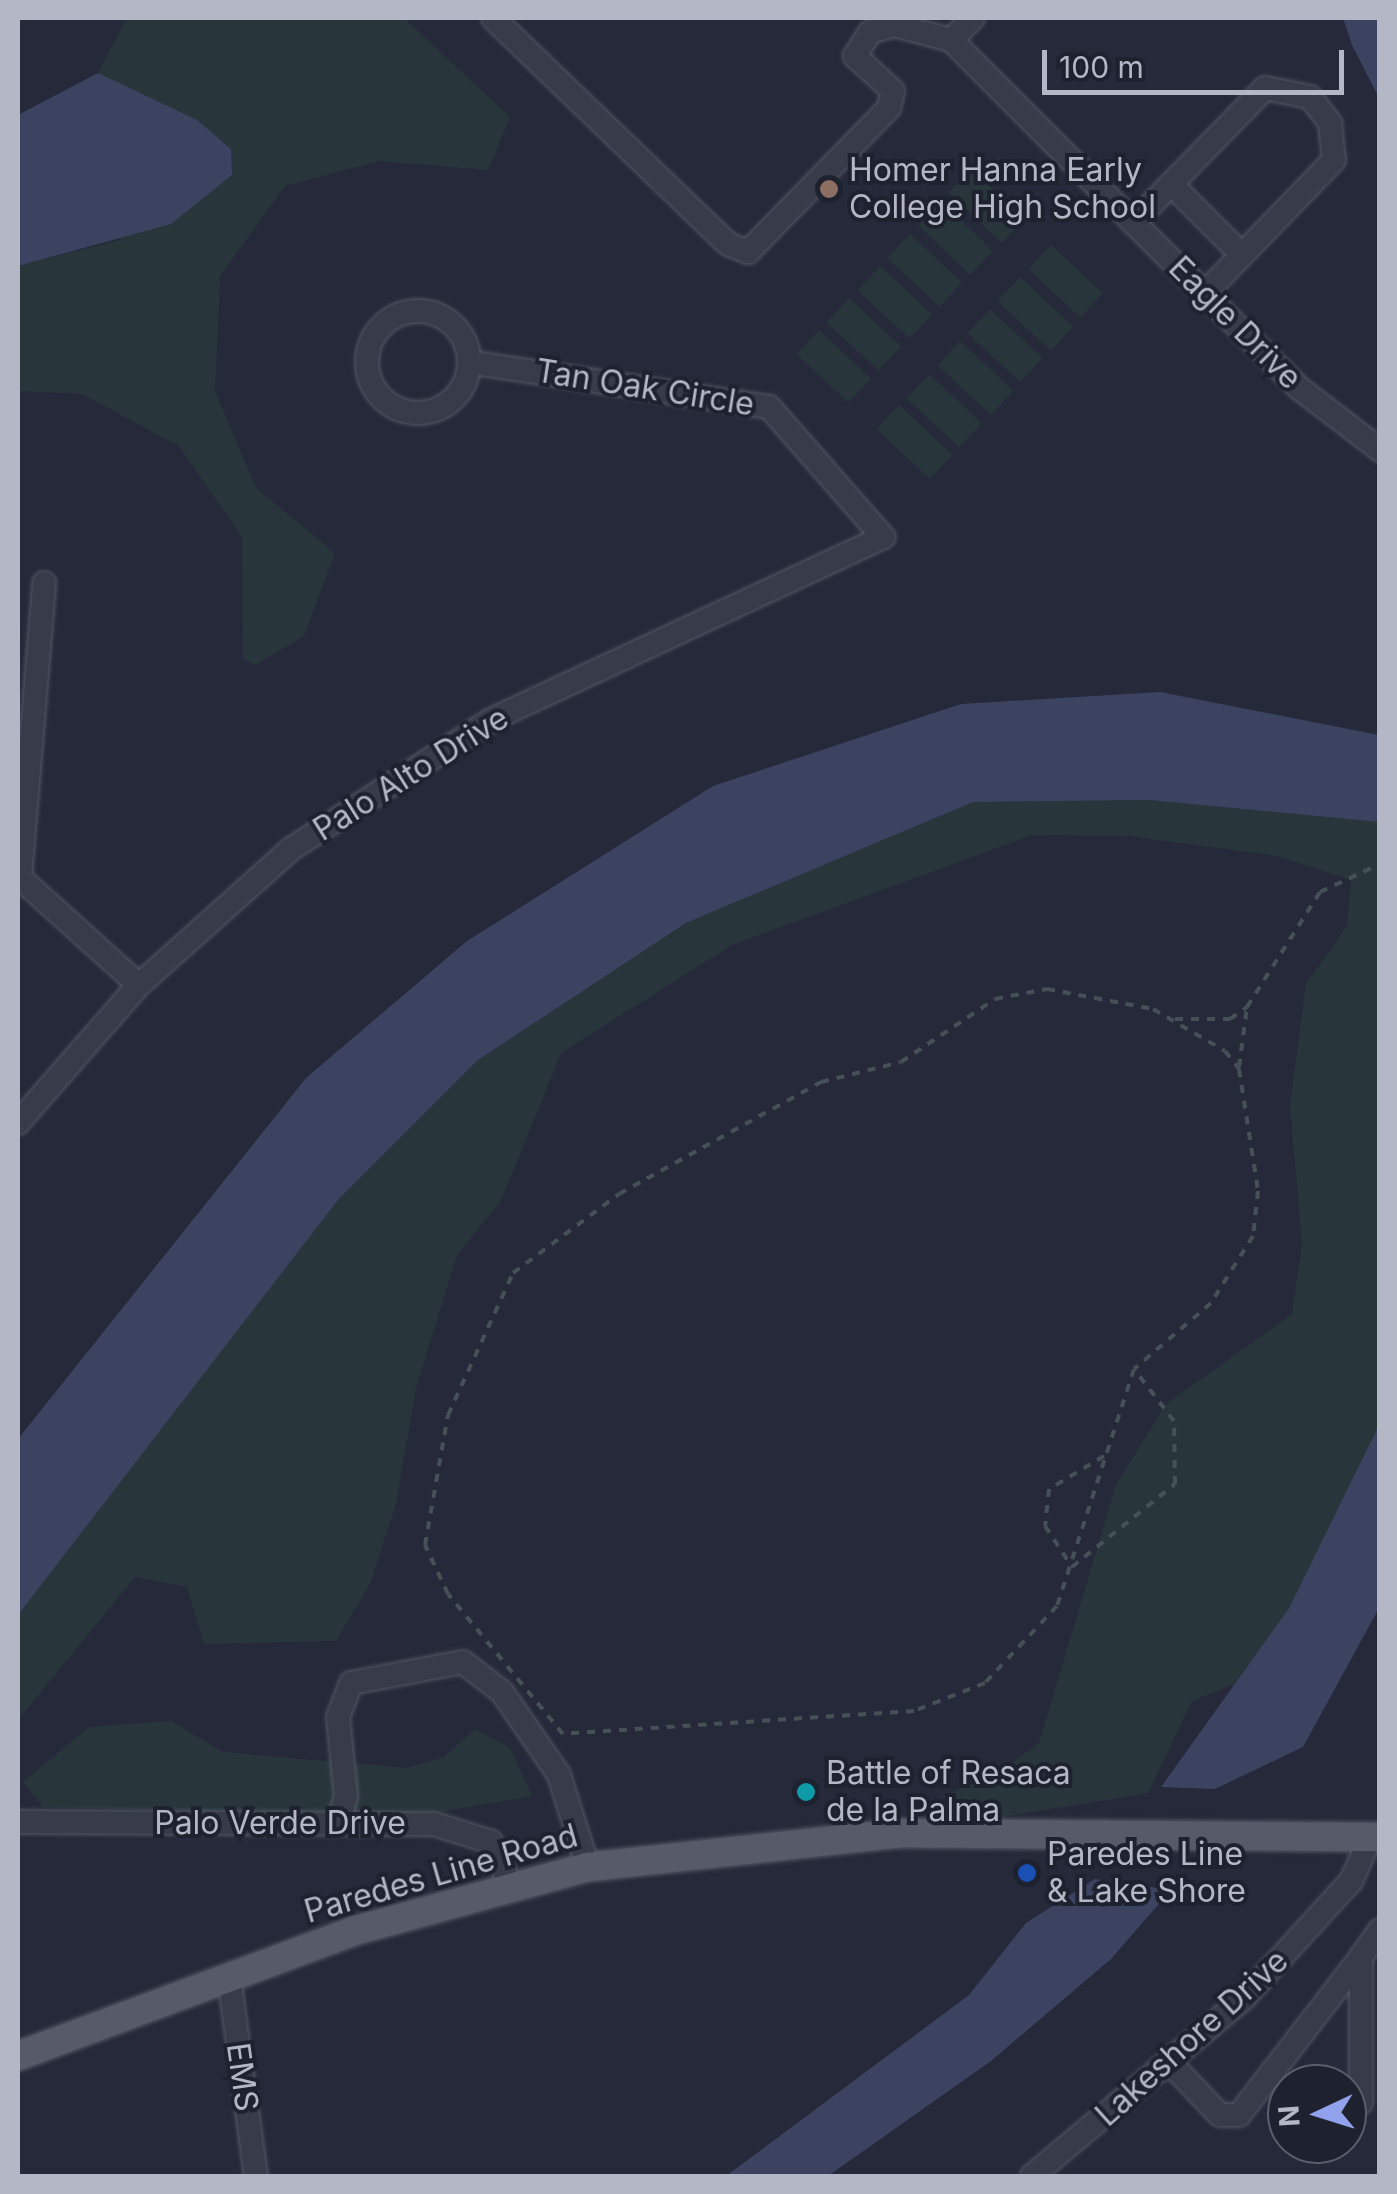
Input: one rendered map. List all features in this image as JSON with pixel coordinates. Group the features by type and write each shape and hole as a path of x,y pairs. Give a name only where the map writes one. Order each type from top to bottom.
{"main road":[{"name":"Paredes Line Road","path":"18,2056 229,1977 510,1884 588,1867 900,1833 1376,1837"}],"street":[{"path":"492,18 728,244 748,252 889,108 893,91 855,56 870,32 894,21 951,40 973,18"},
{"name":"Eagle Drive","path":"951,40 1299,388 1380,450"},
{"path":"1133,222 1265,88 1310,97 1330,123 1334,160 1204,294"},
{"path":"1170,184 1242,255"},
{"path":"417,311 448,320 468,362 443,407 409,413 378,395 366,362 388,320 417,311"},
{"name":"Tan Oak Circle","path":"468,362 769,407 883,537"},
{"name":"Palo Alto Drive","path":"18,1122 139,985 291,849 491,720 883,537"},
{"path":"44,583 19,879 139,985"},
{"path":"338,1824 346,1796 338,1717 351,1683 463,1662 502,1692 559,1774 588,1867"},
{"name":"Palo Verde Drive","path":"18,1822 338,1824 471,1833 491,1842 510,1884"},
{"name":"Lakeshore Drive","path":"1032,2176 1168,2061 1301,1939 1351,1881 1376,1837"},
{"path":"1168,2061 1220,2116 1240,2115 1380,1930"},
{"path":"1361,1957 1362,2064"},
{"name":"EMS","path":"229,1977 256,2176"}],"path":[{"path":"1247,1007 1239,1069 1258,1191 1252,1236 1211,1303 1134,1369 1072,1567 1036,1634 952,1700 883,1718 578,1738 547,1720 448,1594 425,1545 424,1510 457,1388 513,1274 620,1194 821,1082 922,1054 995,999 1047,989 1173,1019 1230,1018 1247,1007 1320,892 1380,864"},
{"path":"1173,1019 1239,1069"},
{"path":"1072,1567 1175,1484 1174,1421 1134,1369"},
{"path":"1072,1567 1045,1526 1049,1489 1106,1455"}],"shaded area":[{"path":"127,18 404,18 510,117 488,170 379,161 285,186 220,276 215,391 256,488 335,553 304,636 255,665 243,659 242,537 179,446 82,394 18,391 18,266 120,240 125,89 98,73"},
{"path":"971,169 1024,219 1002,243 948,193"},
{"path":"941,201 993,251 970,275 918,225"},
{"path":"910,234 962,282 939,307 887,258"},
{"path":"1051,245 1103,293 1080,318 1028,269"},
{"path":"880,266 932,314 909,339 857,290"},
{"path":"1020,277 1073,327 1051,351 997,301"},
{"path":"849,298 901,346 878,371 826,322"},
{"path":"990,309 1043,358 1020,382 967,333"},
{"path":"819,330 871,378 848,403 796,354"},
{"path":"960,341 1013,391 991,415 937,365"},
{"path":"929,374 982,423 959,447 906,398"},
{"path":"899,405 952,455 930,479 876,429"},
{"path":"1149,800 1379,822 1379,1425 1289,1608 1234,1684 1192,1701 1148,1793 971,1822 942,1796 997,1774 1039,1743 1116,1485 1165,1405 1292,1314 1302,1244 1290,1106 1306,984 1347,926 1351,880 1277,856 1128,836 1032,835 732,945 561,1053 501,1201 457,1255 416,1388 396,1504 370,1584 336,1641 204,1644 187,1587 135,1577 18,1720 18,1615 338,1200 478,1060 686,923 973,802"},
{"path":"171,1721 223,1752 407,1768 444,1757 475,1729 510,1748 532,1796 418,1816 43,1807 23,1782 89,1727"}],"water":[{"path":"1343,18 1379,18 1379,98 1352,45"},
{"path":"98,73 197,120 231,149 232,175 171,224 18,266 18,115"},
{"path":"1160,692 1379,735 1379,822 1149,800 973,802 686,923 478,1060 338,1200 18,1615 18,1439 306,1078 467,941 713,786 961,704"},
{"path":"1379,1425 1379,1608 1303,1747 1215,1789 1161,1787 1289,1608"},
{"path":"1095,1879 1171,1890 1111,1959 991,2061 828,2176 726,2176 969,1995 1026,1923"}],"place":[{"name":"Homer Hanna Early College High School","path":"829,189"},
{"name":"Battle of Resaca de la Palma","path":"806,1792"},
{"name":"Paredes Line & Lake Shore","path":"1027,1873"}]}
